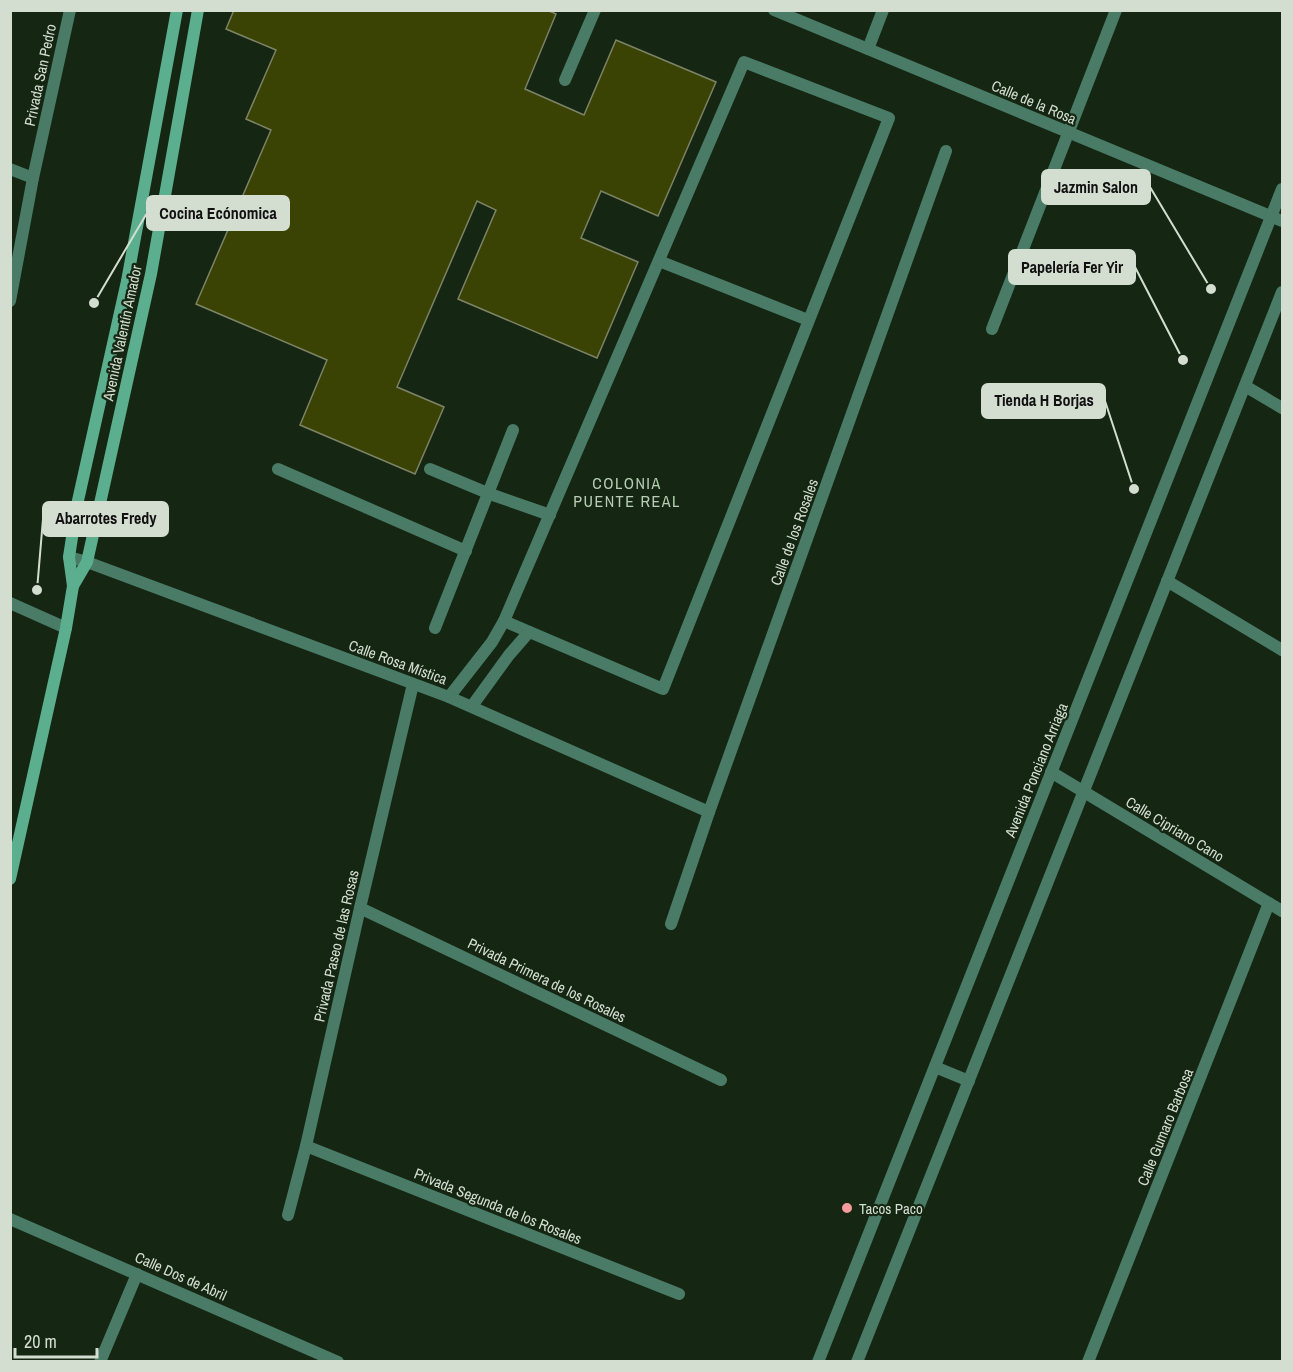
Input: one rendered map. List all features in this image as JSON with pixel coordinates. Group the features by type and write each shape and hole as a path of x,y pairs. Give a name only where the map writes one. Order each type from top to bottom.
{"main road":[{"name":"Avenida Valentín Amador","path":"10,879 66,628 73,586 69,557 77,505 127,281 177,10"},
{"name":"Avenida Valentín Amador","path":"73,586 87,562 151,274 198,10"}],"street":[{"path":"564,80 595,10"},
{"name":"Calle de la Rosa","path":"774,10 1277,219"},
{"path":"868,49 883,10"},
{"path":"992,328 1116,10"},
{"name":"Privada San Pedro","path":"10,301 67,12"},
{"path":"449,697 492,642 504,621 744,62 889,118 663,689 504,621"},
{"name":"Calle de los Rosales","path":"671,924 946,151"},
{"path":"10,169 33,178"},
{"name":"Avenida Ponciano Arriaga","path":"818,1362 1051,772 1277,219 1282,189"},
{"path":"659,261 808,320"},
{"path":"857,1362 1282,292"},
{"path":"1245,386 1282,408"},
{"path":"435,628 513,430"},
{"path":"278,469 466,551"},
{"path":"430,469 489,494 550,515"},
{"name":"Calle Rosa Mística","path":"69,557 472,706 710,813"},
{"path":"1167,581 1282,650"},
{"path":"10,603 66,628"},
{"path":"472,706 509,655 529,632"},
{"name":"Privada Paseo de las Rosas","path":"288,1215 413,684"},
{"name":"Calle Cipriano Cano","path":"1051,772 1282,911"},
{"name":"Calle Gumaro Barbosa","path":"1088,1362 1269,903"},
{"name":"Privada Primera de los Rosales","path":"360,908 722,1080"},
{"path":"935,1067 969,1081"},
{"name":"Privada Segunda de los Rosales","path":"306,1146 679,1294"},
{"name":"Calle Dos de Abril","path":"10,1219 325,1359 338,1362"},
{"path":"100,1362 137,1274"}],"building":[{"path":"234,10 547,10 556,14 525,89 584,115 616,40 716,82 658,216 601,191 581,238 638,262 597,358 458,299 496,210 477,201 397,387 444,407 415,474 300,425 327,360 196,304 271,130 246,119 276,50 226,29"}],"place":[{"name":"Jazmin Salon","path":"1211,289"},
{"name":"Cocina Ecónomica","path":"94,303"},
{"name":"Papelería Fer Yir","path":"1183,360"},
{"name":"Tienda H Borjas","path":"1134,489"},
{"name":"Abarrotes Fredy","path":"37,590"},
{"name":"Tacos Paco","path":"847,1208"}],"district":[{"name":"COLONIA PUENTE REAL","path":"627,492"}]}
